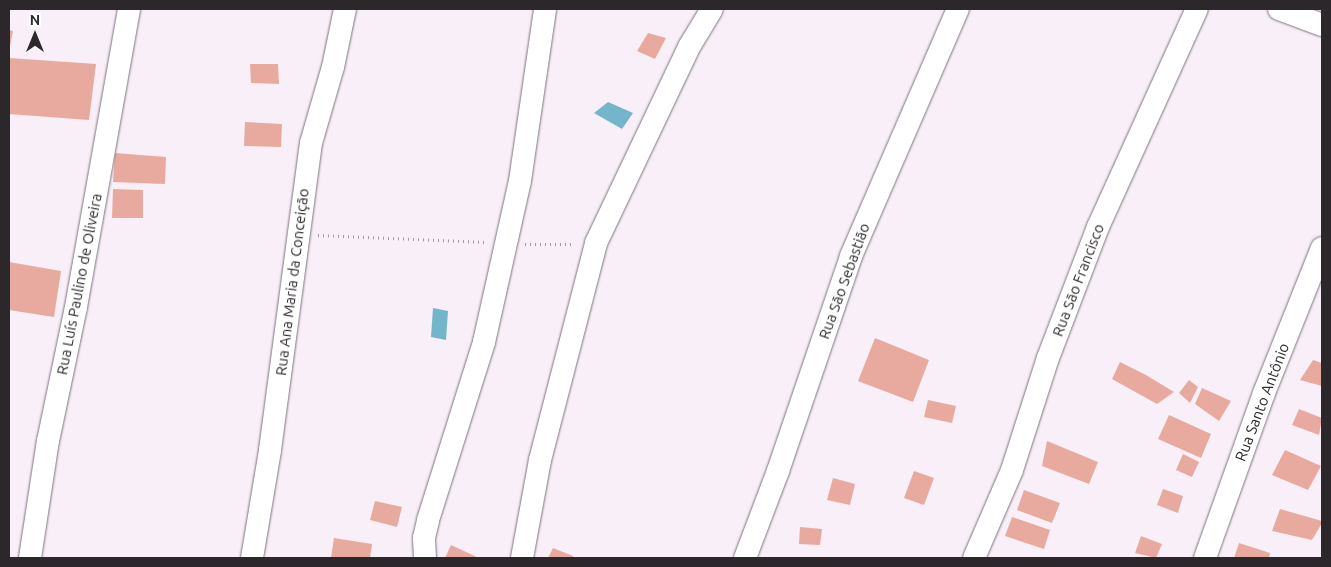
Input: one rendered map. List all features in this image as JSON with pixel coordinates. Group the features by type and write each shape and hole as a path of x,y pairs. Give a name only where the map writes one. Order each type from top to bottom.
{"street":[{"name":"Rua Luís Paulino de Oliveira","path":"30,558 48,441 76,307 129,9"},
{"name":"Rua Ana Maria da Conceição","path":"252,558 300,234 311,143 333,67 345,9"},
{"path":"422,557 428,520 484,342 504,243 520,181 545,9"},
{"path":"522,558 540,460 596,243 690,47 712,9"},
{"name":"Rua São Sebastião","path":"745,558 778,471 850,256 958,9"},
{"name":"Rua São Francisco","path":"974,558 1012,470 1048,358 1098,227 1197,9"},
{"path":"1279,9 1322,24"},
{"name":"Rua Santo Antônio","path":"1205,558 1264,393 1322,248"}],"path":[{"path":"300,234 504,243 596,243"}],"water":[{"path":"608,102 633,113 622,129 594,113"},
{"path":"433,308 448,311 446,340 431,337"}],"building":[{"path":"9,30 13,31 10,46 9,45"},
{"path":"648,33 666,38 655,59 637,51"},
{"path":"9,58 96,64 89,120 9,114"},
{"path":"250,64 278,64 279,84 251,83"},
{"path":"245,122 282,124 281,147 244,146"},
{"path":"115,153 166,157 165,184 113,182"},
{"path":"113,189 143,190 143,218 112,218"},
{"path":"9,262 61,271 54,317 9,310"},
{"path":"875,338 929,360 913,402 858,381"},
{"path":"1313,360 1322,363 1322,386 1300,380"},
{"path":"1120,362 1174,392 1157,404 1112,379"},
{"path":"1189,380 1198,387 1190,403 1179,393"},
{"path":"1202,388 1231,401 1219,421 1195,404"},
{"path":"928,400 956,406 952,423 924,417"},
{"path":"1299,409 1322,418 1319,435 1292,425"},
{"path":"1169,415 1211,434 1201,458 1158,439"},
{"path":"1047,441 1098,462 1089,484 1042,466"},
{"path":"1285,450 1321,466 1308,490 1272,475"},
{"path":"1183,454 1199,462 1192,477 1176,470"},
{"path":"914,471 934,478 924,505 904,498"},
{"path":"833,478 855,484 850,505 827,500"},
{"path":"1163,489 1183,496 1178,513 1157,505"},
{"path":"1024,490 1060,503 1052,523 1017,510"},
{"path":"375,501 402,507 397,527 370,520"},
{"path":"1280,509 1322,521 1312,540 1272,531"},
{"path":"1012,517 1050,530 1044,549 1005,536"},
{"path":"800,527 822,529 820,545 799,544"},
{"path":"1141,536 1162,544 1156,558 1135,553"},
{"path":"334,538 372,544 370,558 331,558"},
{"path":"1239,543 1270,553 1269,558 1234,558"},
{"path":"451,545 479,558 445,558"},
{"path":"553,548 573,556 573,558 548,558"}]}
